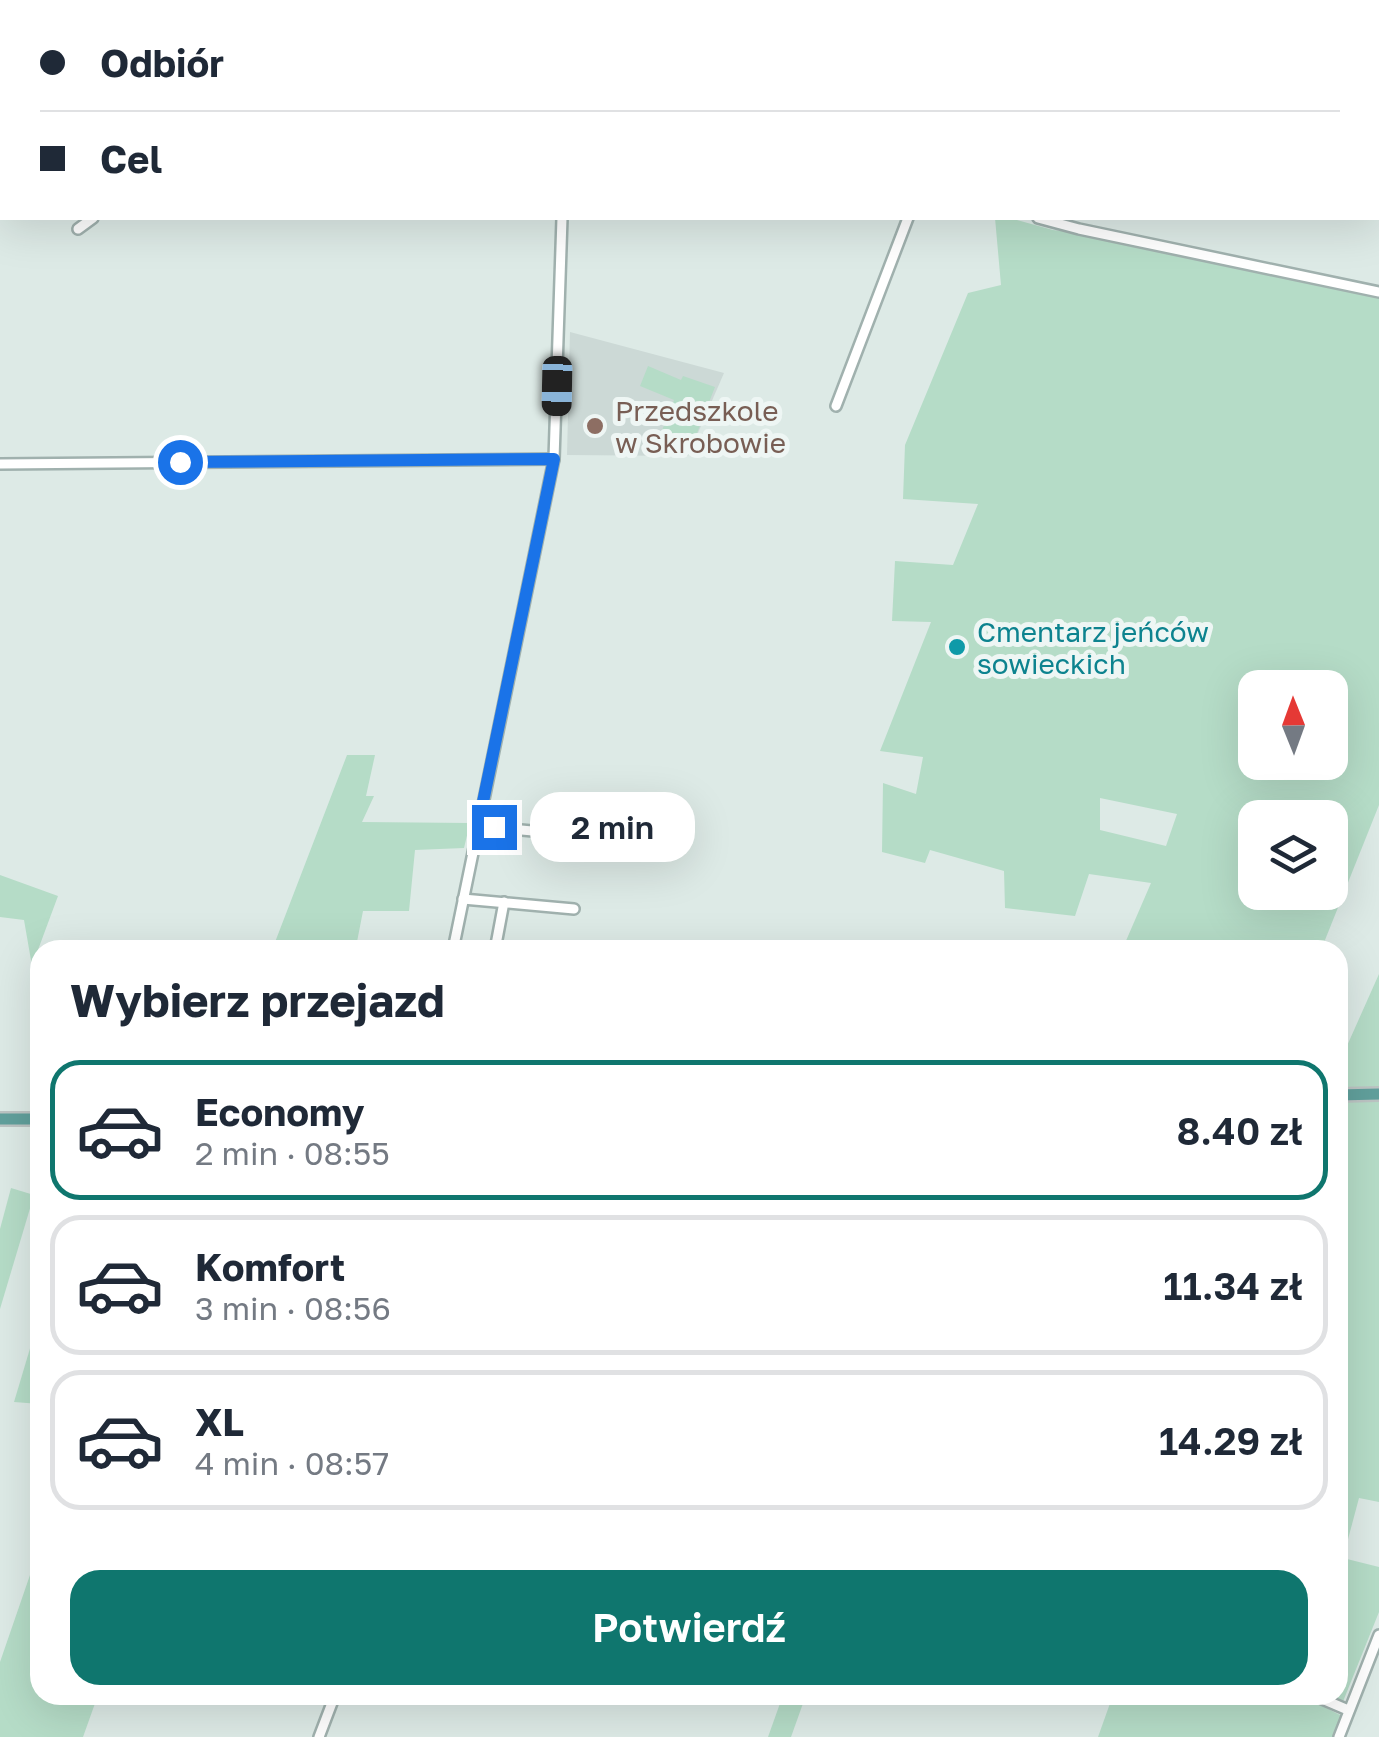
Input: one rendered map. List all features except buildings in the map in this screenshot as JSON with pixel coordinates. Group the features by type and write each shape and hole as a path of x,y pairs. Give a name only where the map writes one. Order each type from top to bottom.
{"main road":[{"path":"1348,1094 1379,1094"},
{"path":"0,1119 30,1118"}],"street":[{"path":"78,229 90,220"},
{"path":"454,940 554,459 562,220"},
{"path":"836,406 907,220"},
{"path":"1045,220 1379,292"},
{"path":"0,464 554,459"},
{"path":"478,826 630,840"},
{"path":"464,899 574,909"},
{"path":"497,940 504,902"},
{"path":"1338,1737 1379,1635"},
{"path":"319,1737 331,1705"},
{"path":"1336,1705 1348,1710"}],"shaded area":[{"path":"570,332 724,373 688,456 567,455"}],"green space":[{"path":"995,220 1017,220 1094,235 1379,297 1379,805 1348,882 1348,800 1238,800 1238,910 1337,910 1325,940 1126,940 1151,883 1089,874 1075,916 1005,908 1004,871 930,850 925,863 882,852 883,783 916,794 923,757 880,751 931,622 892,621 895,561 953,565 978,504 903,499 905,445 968,293 1001,285","holes":["1100,798 1177,814 1166,846 1100,830"]},
{"path":"648,366 681,380 683,376 715,387 690,451 659,438 674,400 640,386"},
{"path":"347,755 375,755 366,796 374,796 362,822 470,823 464,848 415,850 409,911 363,911 357,940 276,940"},
{"path":"0,875 58,896 42,940 30,940 30,954 24,920 0,917"},
{"path":"1379,974 1379,1502 1359,1498 1348,1539 1348,1044"},
{"path":"11,1188 30,1194 30,1208 0,1309 0,1229"},
{"path":"30,1348 30,1403 14,1402"},
{"path":"1348,1559 1379,1567 1379,1612 1348,1689"},
{"path":"30,1575 30,1705 94,1705 83,1737 0,1737 0,1662"},
{"path":"779,1705 802,1705 791,1737 768,1737"},
{"path":"1109,1705 1321,1705 1342,1716 1335,1737 1098,1737"}],"place":[{"name":"Przedszkole w Skrobowie","path":"595,426"},
{"name":"Cmentarz jeńców sowieckich","path":"957,647"}],"route":[{"path":"180,462 554,459 478,826 494,827"}]}
